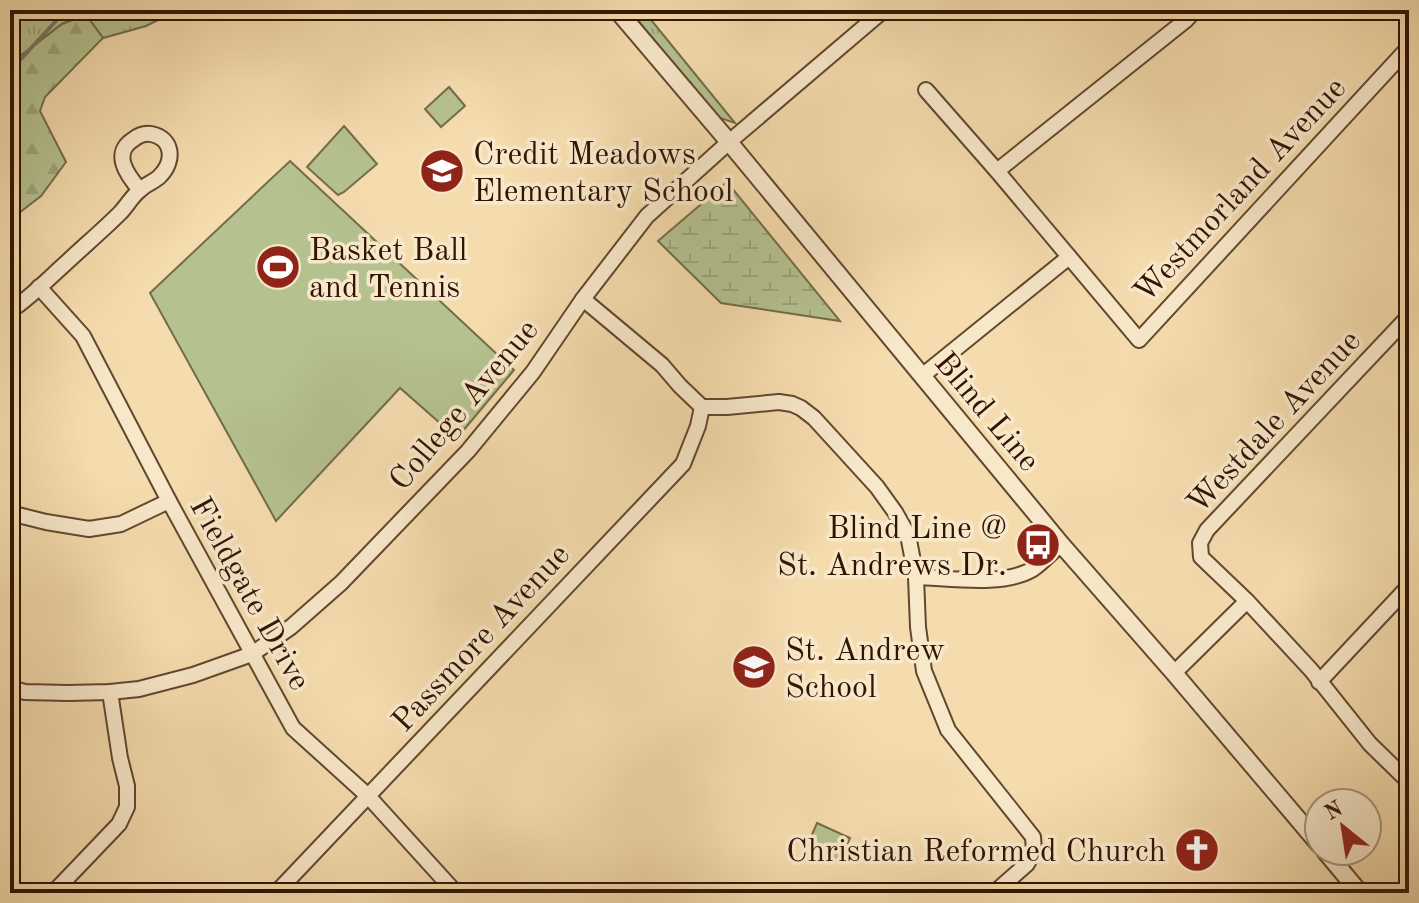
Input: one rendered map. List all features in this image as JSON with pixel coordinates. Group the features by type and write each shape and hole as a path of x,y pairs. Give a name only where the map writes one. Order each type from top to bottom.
{"street":[{"name":"Blind Line","path":"617,10 1061,544 1303,825"},
{"name":"College Avenue","path":"10,688 25,692 139,689 193,675 252,654 291,627 341,583 468,451 533,372 583,299 647,216 884,10"},
{"path":"997,171 1195,10"},
{"name":"Westmorland Avenue","path":"926,90 1139,340 1409,47"},
{"path":"10,311 122,212 140,190"},
{"path":"922,376 1069,257"},
{"name":"Fieldgate Drive","path":"39,287 83,336 293,728 368,796 456,893"},
{"path":"583,299 662,365 702,407 779,402 792,404 807,413 849,455 895,512 908,535 916,577 924,671 948,730 1033,837 1034,851 1027,864 994,893"},
{"name":"Westdale Avenue","path":"1247,601 1201,557 1200,543 1207,530 1409,316"},
{"name":"Passmore Avenue","path":"276,893 683,464 702,407"},
{"path":"10,513 89,529 121,524 169,501"},
{"path":"916,577 1015,577 1035,568 1061,544"},
{"path":"1319,682 1409,586"},
{"path":"1174,673 1247,601 1311,670 1370,744 1409,782"},
{"path":"53,893 119,824 127,807 127,786 110,692"},
{"path":"1338,867 1360,893"}],"green space":[{"path":"10,10 178,10 146,26 103,38 86,15 62,24 10,64"},
{"path":"629,10 643,10 735,123 720,118"},
{"path":"86,15 103,38 45,97 40,111 66,162 41,196 10,220 10,64 62,24"},
{"path":"449,87 465,106 441,127 425,109"},
{"path":"344,126 377,164 338,195 307,167"},
{"path":"290,161 514,370 457,438 400,388 276,521 150,293"},
{"path":"727,182 840,321 721,303 658,241"},
{"path":"817,823 850,838 840,861 807,846"}],"waterway":[{"path":"10,71 66,10"}],"place":[{"name":"Credit Meadows Elementary School","path":"442,171"},
{"name":"Basket Ball and Tennis","path":"278,267"},
{"name":"Blind Line @ St. Andrews Dr.","path":"1038,545"},
{"name":"St. Andrew School","path":"754,667"},
{"name":"Christian Reformed Church","path":"1197,850"}]}
